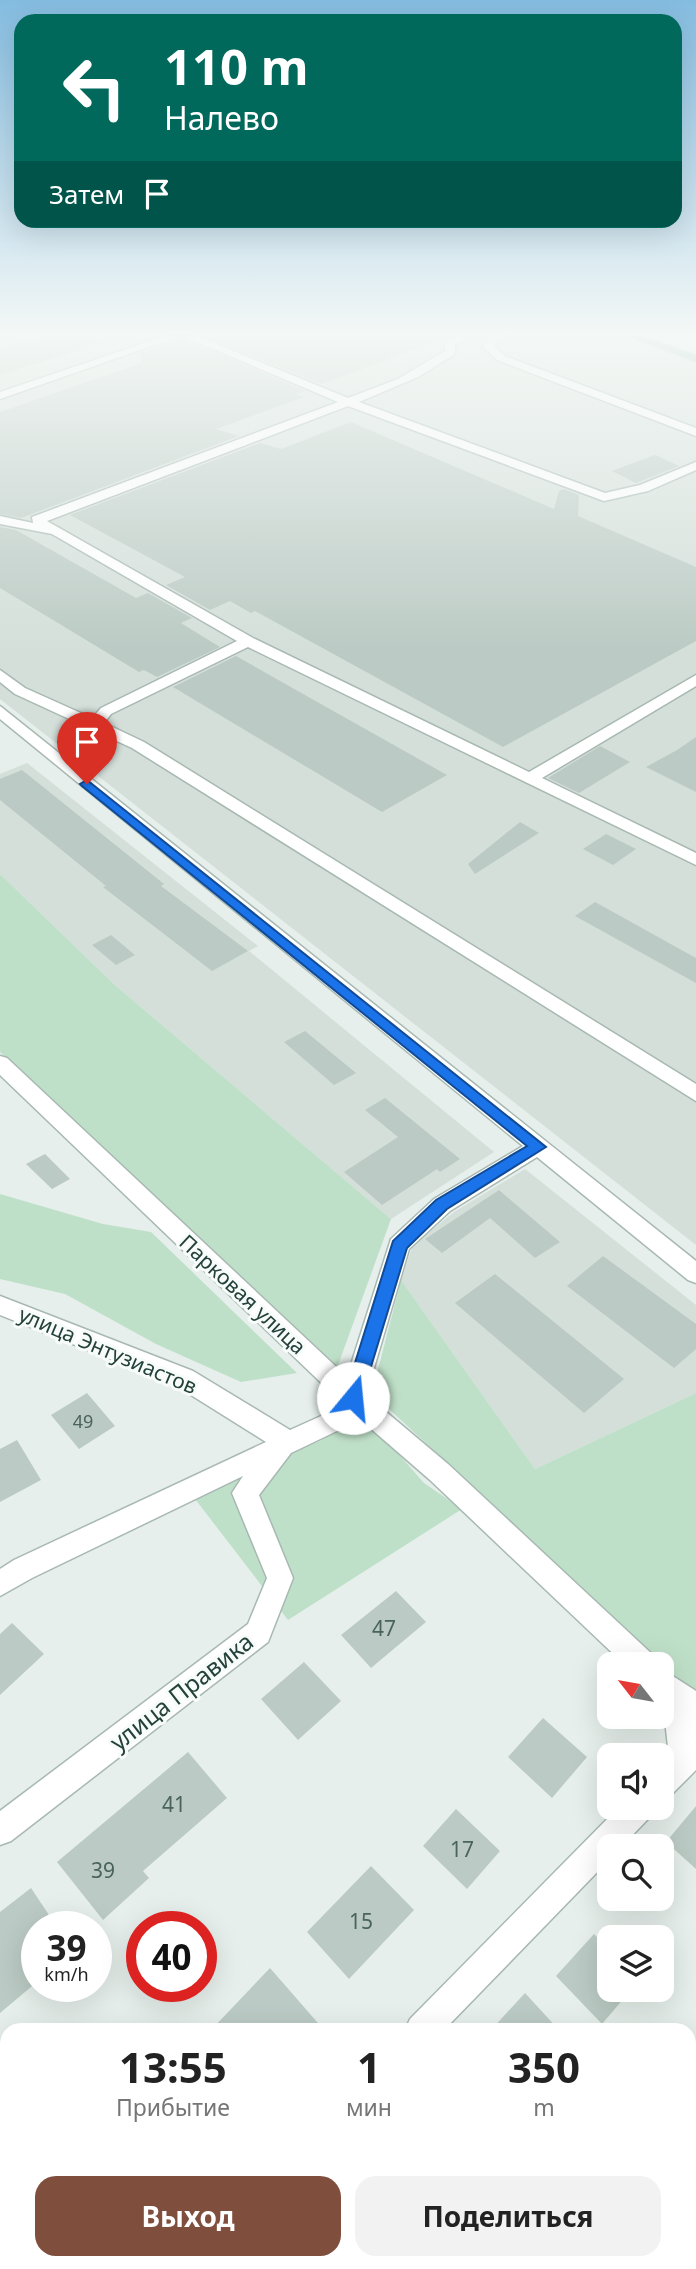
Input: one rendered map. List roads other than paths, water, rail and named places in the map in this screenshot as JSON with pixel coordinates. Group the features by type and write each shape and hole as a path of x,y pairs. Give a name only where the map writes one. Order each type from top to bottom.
{"street":[{"path":"243,442 37,520 247,641 696,860"},
{"path":"459,442 568,481 604,497 645,488 696,466"},
{"path":"0,520 62,534"},
{"path":"94,725 106,711 247,641"},
{"path":"0,675 20,691 138,745 233,802 696,1094"},
{"path":"529,779 696,680"},
{"path":"2,714 696,1274"},
{"name":"Парковая улица","path":"0,1063 353,1398 439,1472 630,1652"},
{"name":"улица Правика","path":"0,1584 23,1569 286,1441 330,1423 353,1398 399,1245 442,1205 538,1147"},
{"name":"улица Энтузиастов","path":"0,1306 184,1378 286,1441"},
{"name":"улица Правика","path":"0,1830 258,1633 279,1578 245,1493 286,1441"},
{"path":"674,1691 696,1709"},
{"path":"674,1710 680,1721 690,1758 674,1773"},
{"path":"428,2023 627,1820"}]}
